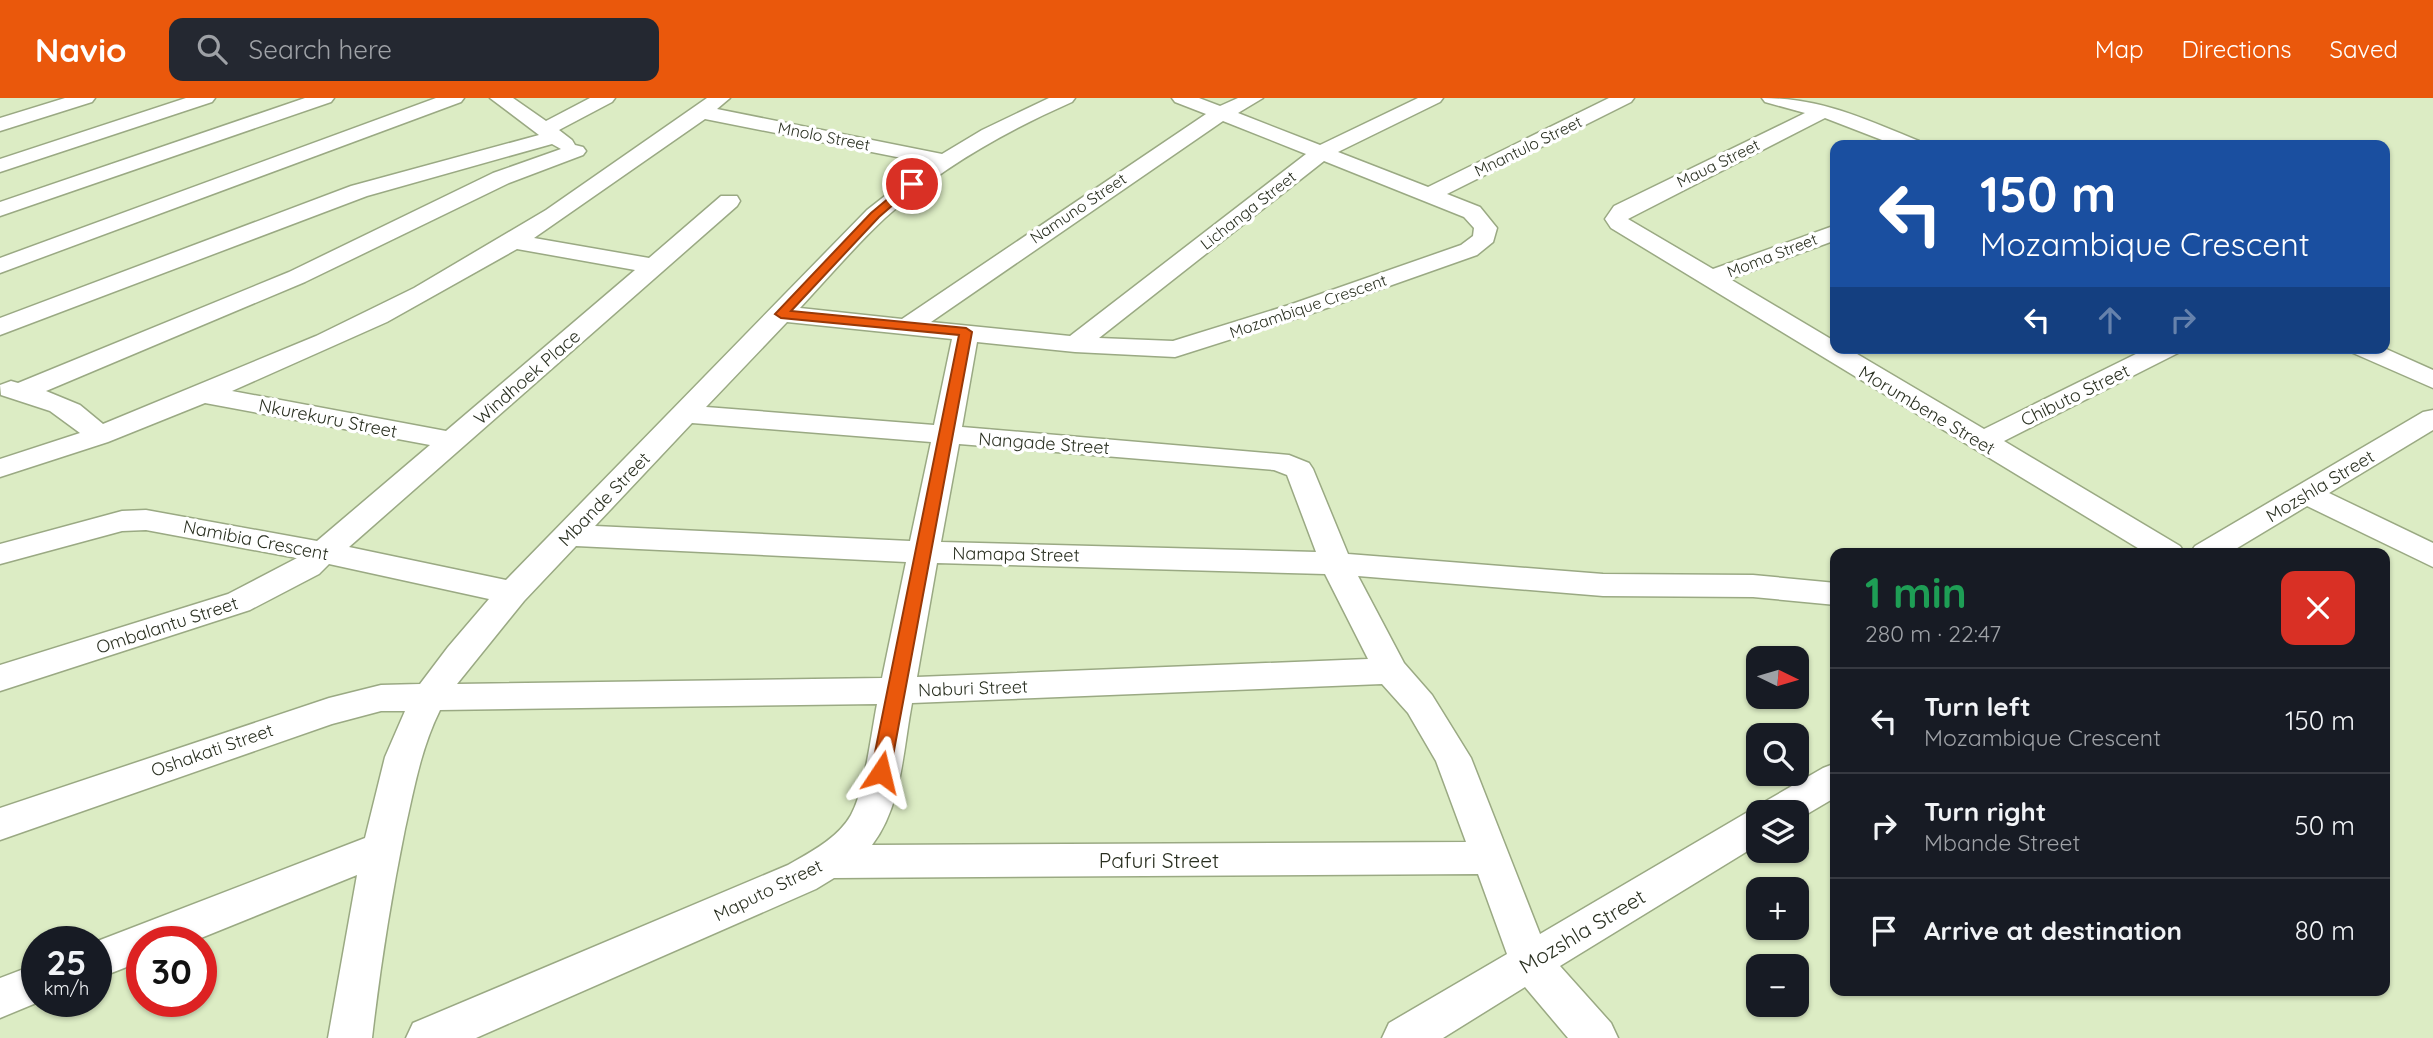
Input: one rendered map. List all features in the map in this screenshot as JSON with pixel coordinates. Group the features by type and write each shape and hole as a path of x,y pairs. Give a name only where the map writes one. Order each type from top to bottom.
{"street":[{"path":"0,125 85,98"},
{"path":"0,166 205,98"},
{"path":"0,209 324,98"},
{"path":"0,266 454,98"},
{"path":"500,98 549,133 600,159"},
{"path":"0,327 359,191 549,133 605,98"},
{"name":"Mbande Street","path":"350,1038 382,848 405,754 414,727 429,697 470,643 513,593 875,215 912,184 992,132 1065,98"},
{"name":"Mozambique Crescent","path":"781,314 1156,350 1184,346 1469,250 1482,242 1487,228 1472,212 1182,98"},
{"name":"Namuno Street","path":"908,326 1222,113 1253,98"},
{"name":"Lichanga Street","path":"1075,344 1322,152 1433,98"},
{"name":"Mnantulo Street","path":"1431,194 1624,98"},
{"path":"1772,98 1824,111 1900,140"},
{"path":"10,389 297,277 501,178 600,159 711,105"},
{"name":"Mnolo Street","path":"711,105 947,161"},
{"name":"Maua Street","path":"1616,219 1622,211 1824,111"},
{"path":"0,468 98,436 203,394 377,317 512,241 600,159"},
{"name":"Windhoek Place","path":"326,553 729,201"},
{"name":"Morumbene Street","path":"1616,219 1624,229 1830,347"},
{"name":"Moma Street","path":"1709,279 1830,234"},
{"path":"512,241 655,266"},
{"name":"Maputo Street","path":"428,1038 766,895 828,862 852,842 872,813 966,332"},
{"name":"Morumbene Street","path":"1842,354 1981,442 2161,548"},
{"name":"Chibuto Street","path":"1981,442 2157,354"},
{"path":"2375,354 2433,380"},
{"path":"10,389 64,405 78,413 98,436"},
{"name":"Nkurekuru Street","path":"203,394 454,441"},
{"name":"Nangade Street","path":"686,414 1289,463 1299,469 1304,475 1336,564 1391,671 1420,704 1453,758 1531,962 1595,1038"},
{"name":"Mozshla Street","path":"2215,548 2433,418"},
{"path":"2308,494 2433,556"},
{"name":"Namibia Crescent","path":"0,554 135,519 326,553 513,593"},
{"name":"Namapa Street","path":"569,535 922,552 1336,564 1603,585 1783,587 1830,593"},
{"name":"Ombalantu Street","path":"0,678 239,602 289,578 326,553"},
{"name":"Naburi Street","path":"429,697 895,691 1391,671"},
{"name":"Oshakati Street","path":"0,824 329,711 381,698 429,697"},
{"path":"1799,800 1830,782"},
{"name":"Mozshla Street","path":"1404,1038 1746,832"},
{"path":"183,926 382,848"},
{"name":"Pafuri Street","path":"828,862 1489,858"},
{"path":"0,998 21,989"}],"route":[{"path":"881,772 966,332 781,314 875,215 912,184"}]}
